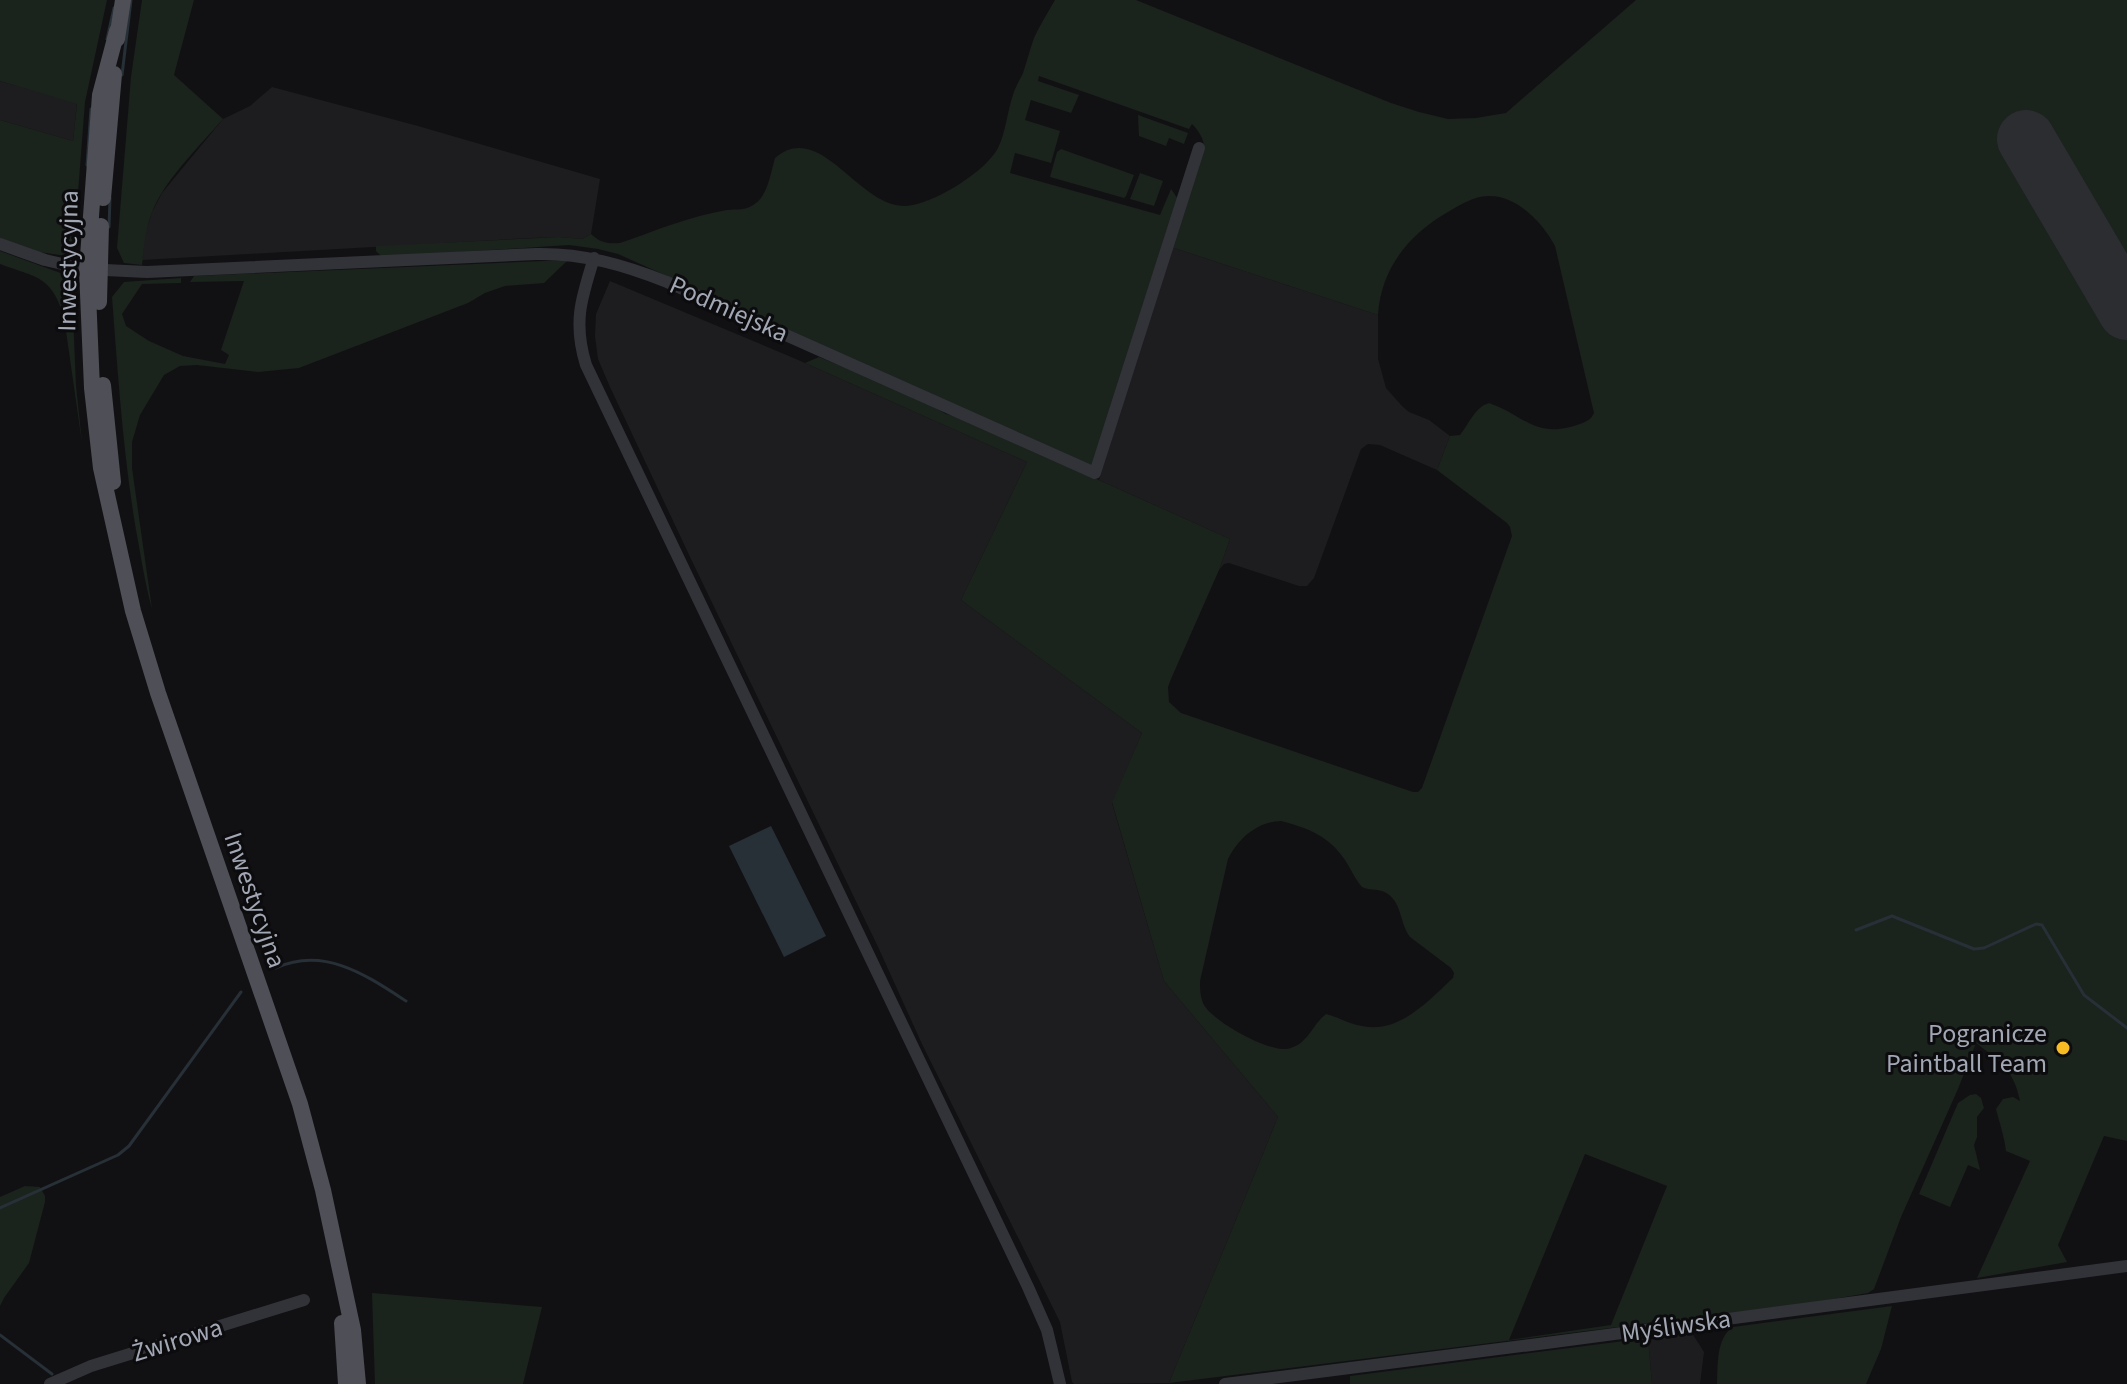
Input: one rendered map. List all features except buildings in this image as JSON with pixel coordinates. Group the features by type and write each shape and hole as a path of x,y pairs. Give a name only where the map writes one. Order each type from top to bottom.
{"main road":[{"name":"Inwestycyjna","path":"123,0 117,31 100,236 94,270 91,363 97,442 133,611 158,693 300,1104 323,1190 353,1330 358,1384"},
{"name":"Inwestycyjna","path":"340,1278 346,1384"}],"street":[{"name":"Podmiejska","path":"0,244 45,260 94,270 147,272 536,254 571,254 594,258 667,282 1095,473 1199,148"},
{"path":"594,258 582,298 578,327 586,365 1028,1287 1047,1330 1060,1384"},
{"name":"Myśliwska","path":"1225,1384 2127,1266"},
{"name":"Żwirowa","path":"50,1384 91,1366 304,1300"}],"shaded area":[{"path":"0,0 107,0 85,102 74,245 67,256 39,252 0,238 0,120 73,141 77,104 0,81"},
{"path":"142,0 194,0 174,75 223,119 182,165 157,202 147,228 142,265 124,263 117,248 131,77"},
{"path":"1055,0 1136,0 1391,103 1448,119 1506,113 1636,0 2127,0 2127,286 2037,133 2015,146 2127,336 2127,1141 2104,1136 2058,1245 2067,1262 1977,1278 2030,1161 2006,1151 1996,1109 2003,1099 2013,1097 2020,1101 2014,1081 1999,1061 1976,1043 1901,1217 1874,1289 1868,1293 1811,1303 1169,1383 1278,1117 1164,981 1112,802 1142,733 961,600 1027,462 805,363 819,357 914,396 946,414 959,417 1230,539 1168,687 1169,702 1181,713 1418,792 1512,536 1507,523 1437,470 1450,436 1460,435 1476,412 1489,403 1541,428 1565,428 1580,424 1594,413 1555,246 1550,237 1528,212 1509,200 1488,196 1467,201 1421,231 1399,255 1385,283 1378,315 1171,247 1204,146 1196,129 1192,124 1189,129 1039,76 1038,81 1079,95 1071,113 1031,100 1025,120 1060,131 1051,163 1015,153 1010,173 1160,215 1171,189 1178,199 1093,465 618,254 569,245 382,257 376,251 376,246 559,237 582,239 591,234 604,242 620,243 700,216 753,206 766,188 775,158 793,149 810,150 826,158 877,197 894,205 924,202 973,175 998,148 1034,38","holes":["1281,821 1309,830 1332,845 1362,887 1382,891 1393,898 1410,937 1451,968 1453,978 1412,1014 1376,1027 1357,1025 1326,1014 1302,1042 1282,1049 1244,1036 1219,1020 1204,1005 1200,981 1228,859 1250,832 1264,824","1585,1154 1667,1186 1611,1325 1509,1340"]},
{"path":"0,81 77,103 73,141 0,120"},
{"path":"272,87 600,179 591,234 582,239 531,238 142,260 145,234 162,193 223,119 250,106"},
{"path":"1138,115 1188,133 1184,144 1169,138 1166,146 1139,136"},
{"path":"1061,149 1134,175 1126,196 1124,198 1050,177 1057,152"},
{"path":"1140,173 1163,181 1154,206 1130,199"},
{"path":"1171,247 1378,315 1378,359 1386,388 1409,412 1429,420 1450,436 1437,470 1380,445 1368,444 1361,449 1314,578 1307,586 1229,563 1219,570 1230,539 1099,480"},
{"path":"0,251 66,275 72,291 82,443 64,317 59,303 48,285 41,280 0,264"},
{"path":"568,260 544,283 505,286 299,368 258,372 197,365 180,366 164,375 140,415 132,442 132,468 152,609 131,501 119,385 112,297 124,282 181,278 181,283 142,284 122,314 126,326 149,341 183,356 225,364 229,355 221,350 244,281 190,282 194,276"},
{"path":"610,281 796,359 1027,462 961,600 1142,733 1112,803 1164,981 1278,1117 1169,1383 1072,1382 1060,1322 922,1044 598,359 596,314"},
{"path":"771,826 826,936 784,957 729,846"},
{"path":"1976,1094 1984,1108 1977,1117 1974,1145 1980,1170 1968,1165 1950,1207 1919,1194 1958,1103"},
{"path":"25,1186 40,1187 45,1202 29,1263 0,1306 0,1197"},
{"path":"372,1293 542,1307 523,1384 375,1384"},
{"path":"1892,1306 1881,1349 1866,1384 1717,1384 1721,1345 1733,1327"},
{"path":"1692,1333 1704,1352 1700,1384 1652,1384 1648,1338"},
{"path":"1648,1338 1652,1384 1350,1384 1350,1376"}],"waterway":[{"path":"122,75 131,0"},
{"path":"107,39 114,8"},
{"path":"87,165 91,109"},
{"path":"109,227 110,198"},
{"path":"1856,930 1892,916 1974,949 1984,948 2036,924 2042,925 2084,995 2127,1028"},
{"path":"276,968 311,960 344,966 406,1001"},
{"path":"0,1208 118,1155 129,1146 241,992"},
{"path":"0,1335 52,1374"}],"runway":[{"path":"2026,139 2127,311"}],"place":[{"name":"Pogranicze Paintball Team","path":"2063,1048"}]}
